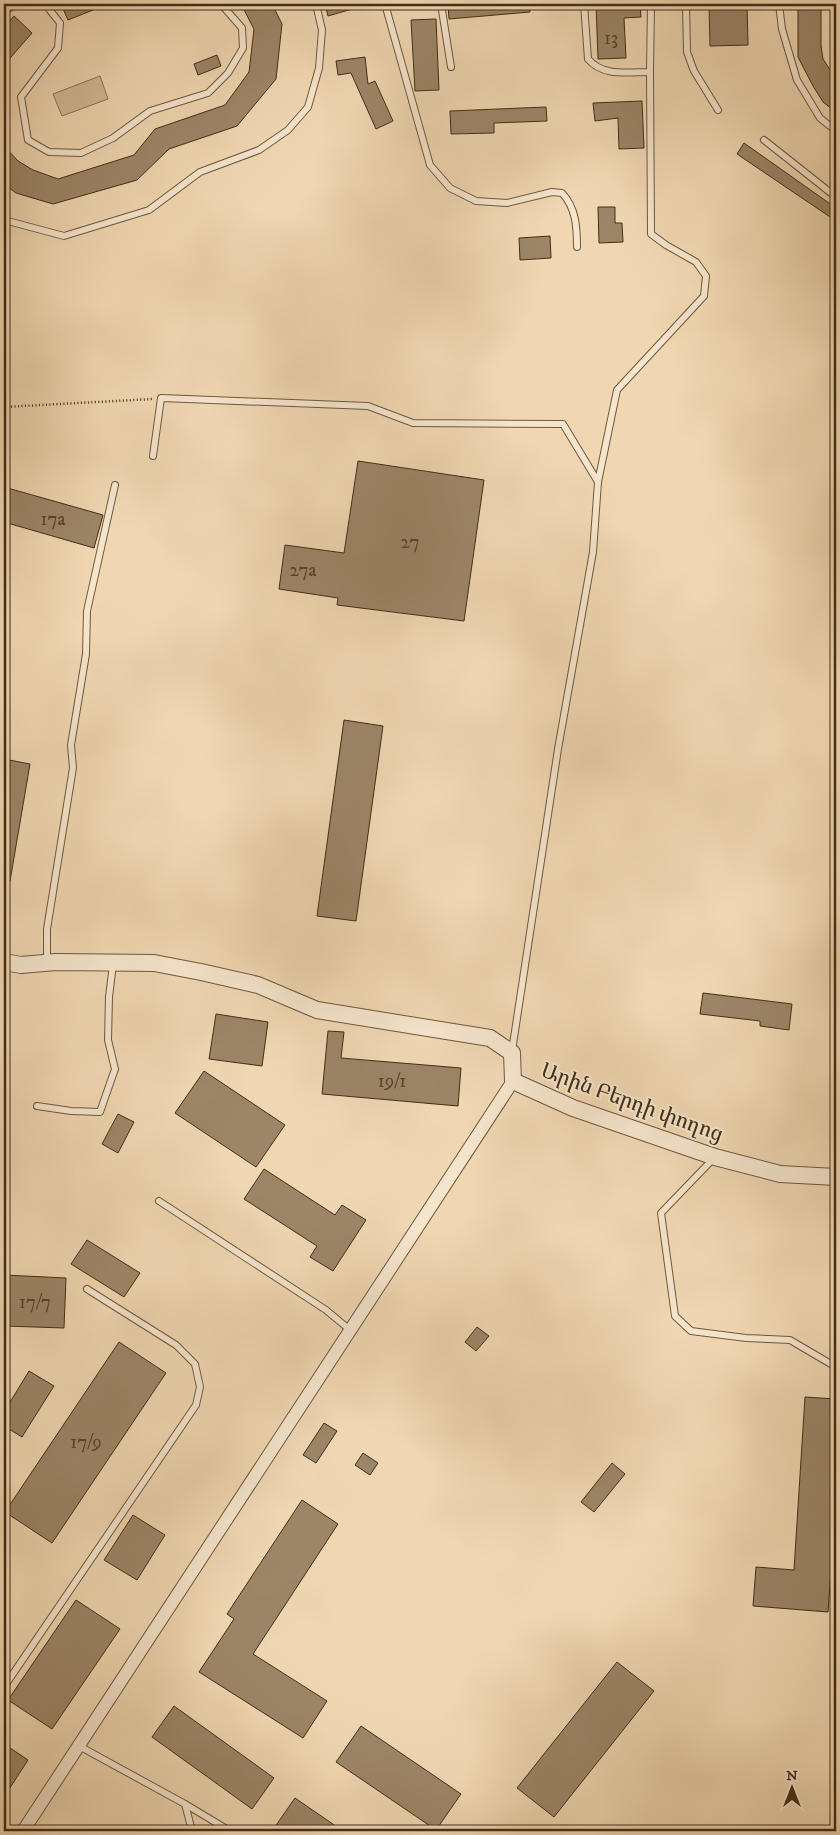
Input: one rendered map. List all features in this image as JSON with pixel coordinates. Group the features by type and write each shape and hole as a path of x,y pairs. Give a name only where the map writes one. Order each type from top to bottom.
{"street":[{"path":"4,962 21,965 47,963 154,963 258,985 317,1010 490,1038 512,1052"},
{"name":"Արին Բերդի փողոց","path":"512,1052 513,1081 573,1108 715,1157 780,1174 836,1177"},
{"path":"23,1831 513,1081"}],"lane":[{"path":"4,12 16,4"},
{"path":"45,4 60,23 58,48 22,97 28,140 49,152 81,153 113,138 150,111 208,93 228,73 243,48 242,28 221,4"},
{"path":"4,220 64,236 149,210 200,172 259,150 274,140 288,130 308,107 319,68 322,30 316,4"},
{"path":"385,4 430,165 450,188 476,201 507,203 552,192 562,193 568,199 575,215 577,247"},
{"path":"441,4 451,67"},
{"path":"584,4 588,59 593,65 609,72 650,72"},
{"path":"512,1052 558,749 593,552 598,482 617,390 704,296 706,276 696,262 666,245 652,234 651,4"},
{"path":"686,4 687,52 694,71 718,110"},
{"path":"779,4 782,29 797,80 820,118 836,131"},
{"path":"764,140 836,196"},
{"path":"153,456 161,398 368,406 413,423 563,424 598,482"},
{"path":"47,963 47,929 72,776 71,745 86,654 87,610 115,486"},
{"path":"37,1106 71,1111 100,1112 115,1069 108,1040 109,997 114,963"},
{"path":"715,1157 662,1213 675,1316 691,1331 746,1338 790,1340 836,1367"},
{"path":"158,1201 326,1310 350,1330"},
{"path":"4,1687 196,1405 200,1387 195,1364 176,1345 87,1290"},
{"path":"79,1746 230,1831"},
{"path":"184,1804 192,1831"}],"path":[{"path":"4,407 161,398"}],"shaded area":[{"path":"100,76 108,99 62,116 53,94"}],"building":[{"path":"61,4 108,4 68,20"},
{"path":"241,4 272,4 282,24 276,79 237,126 169,149 137,180 53,204 16,193 4,184 4,146 18,161 33,170 58,179 134,155 155,129 225,105 249,72 254,29"},
{"path":"325,4 359,4 359,7 328,16"},
{"path":"448,4 530,4 530,12 449,19"},
{"path":"596,4 640,4 641,17 624,18 626,58 598,59"},
{"path":"747,4 748,45 710,46 709,5"},
{"path":"798,4 821,4 821,46 823,59 836,79 836,112 823,102 798,57"},
{"path":"14,16 32,33 4,65 4,28"},
{"path":"436,19 439,90 415,91 411,20"},
{"path":"217,55 221,66 198,75 194,64"},
{"path":"365,57 368,84 375,81 393,121 376,129 351,73 338,75 336,61"},
{"path":"642,101 644,148 619,149 618,118 595,121 593,103"},
{"path":"546,107 547,121 494,123 494,133 451,134 450,111"},
{"path":"744,143 836,208 836,221 737,154"},
{"path":"598,207 615,207 615,223 622,223 623,242 599,243"},
{"path":"550,236 551,258 520,260 519,238"},
{"path":"358,461 484,480 464,621 337,605 338,598 279,589 285,545 344,553"},
{"path":"4,487 103,515 94,548 4,522"},
{"path":"344,720 383,726 356,921 317,916"},
{"path":"4,759 30,764 10,881 4,881"},
{"path":"703,993 792,1004 789,1030 760,1026 760,1021 700,1014"},
{"path":"216,1014 268,1022 262,1066 209,1059"},
{"path":"328,1031 344,1032 341,1058 461,1068 458,1106 322,1094"},
{"path":"204,1071 285,1125 256,1167 175,1113"},
{"path":"118,1114 134,1122 118,1153 102,1144"},
{"path":"264,1169 335,1215 342,1205 366,1220 333,1271 310,1257 317,1246 244,1199"},
{"path":"87,1240 140,1273 124,1297 71,1264"},
{"path":"4,1275 66,1278 64,1328 4,1326"},
{"path":"477,1327 489,1336 476,1351 465,1342"},
{"path":"119,1342 166,1373 52,1543 5,1512"},
{"path":"29,1371 54,1386 22,1437 4,1426 4,1412"},
{"path":"805,1397 836,1399 836,1515 833,1570 831,1570 828,1612 753,1606 756,1567 794,1570"},
{"path":"324,1423 337,1431 316,1463 303,1455"},
{"path":"363,1453 378,1463 370,1475 355,1465"},
{"path":"612,1463 625,1474 594,1512 581,1502"},
{"path":"302,1500 338,1524 253,1654 327,1701 303,1738 199,1672 234,1619 227,1614"},
{"path":"133,1515 165,1535 137,1580 104,1560"},
{"path":"76,1600 120,1629 52,1729 8,1700"},
{"path":"617,1662 654,1691 554,1817 517,1788"},
{"path":"174,1706 274,1778 252,1809 152,1737"},
{"path":"361,1726 461,1794 436,1830 336,1762"},
{"path":"4,1744 28,1760 4,1797"},
{"path":"295,1798 343,1831 272,1831"}]}
